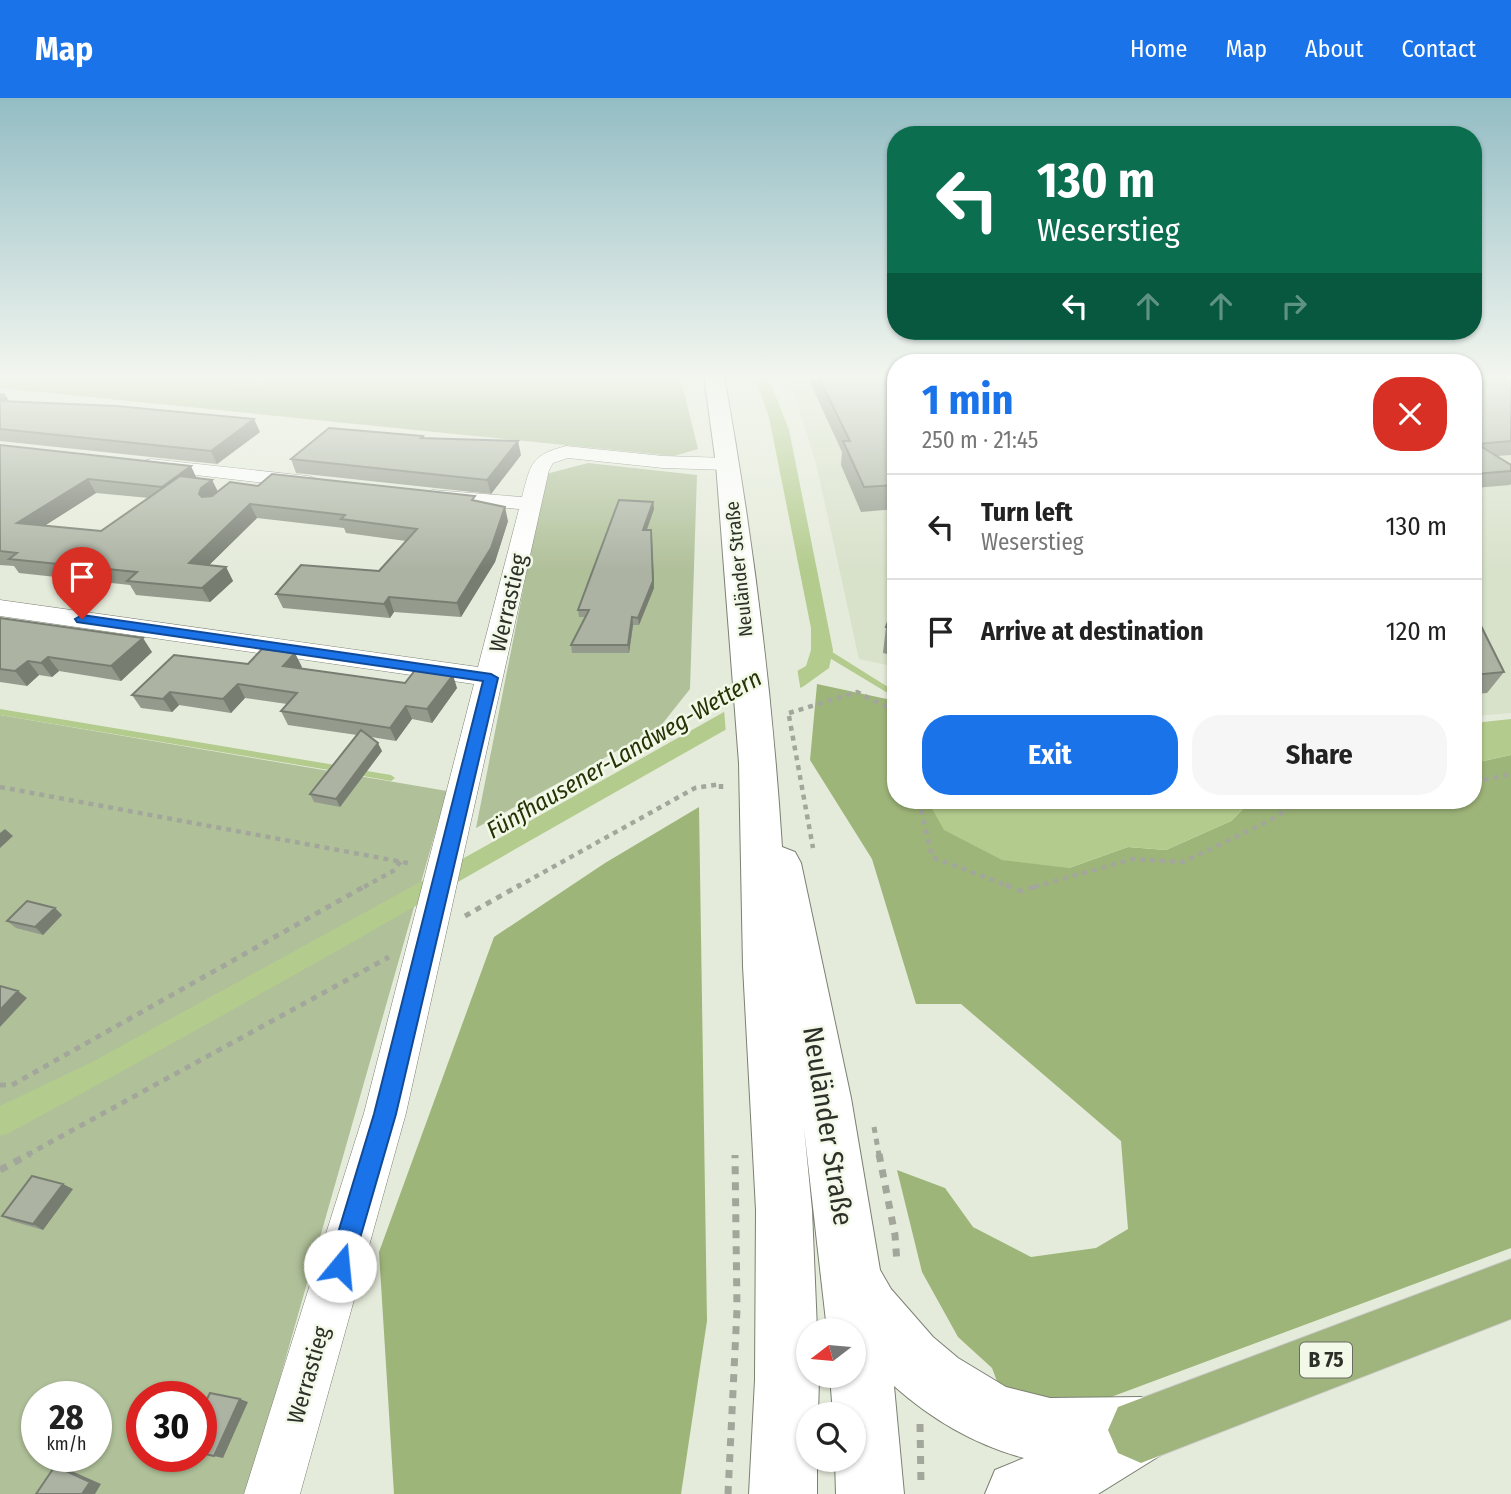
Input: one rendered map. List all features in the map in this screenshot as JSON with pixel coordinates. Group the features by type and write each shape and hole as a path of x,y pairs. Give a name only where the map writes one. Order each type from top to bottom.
{"highway":[{"name":"B 75","path":"1141,1430 1511,1289"}],"main road":[{"name":"Neuländer Straße","path":"724,441 759,764 766,967 784,1210 787,1380 783,1494"},
{"name":"Neuländer Straße","path":"759,764 804,974 828,1113 851,1276 867,1427 870,1494"},
{"name":"B 75","path":"851,1276 885,1330 910,1357 933,1378 983,1412 1050,1431 1141,1430"},
{"name":"B 75","path":"1019,1494 1066,1475 1141,1430"}],"street":[{"name":"Werrastieg","path":"272,1494 385,1114 541,466 546,459 558,453 728,464"},
{"path":"132,463 333,485"},
{"path":"415,494 498,503 532,503"},
{"path":"0,608 491,678"}],"path":[{"path":"0,1170 430,926 695,788 759,764 789,713 857,692 887,707"},
{"path":"1482,780 1511,774"},
{"path":"0,787 420,866 445,865"},
{"path":"921,809 932,857 1021,891 1133,859 1183,862 1271,821 1288,809"},
{"path":"0,1085 12,1085 393,871 401,861"},
{"path":"918,1413 921,1494"},
{"path":"728,1494 731,1426"}],"shaded area":[{"path":"527,441 696,441 698,449 674,456"},
{"path":"774,441 791,441 833,650 829,668 804,686 307,968 7,1134 0,1135 0,1106 92,1062 806,666 811,650 811,628"},
{"path":"809,441 887,441 887,665 859,659"},
{"path":"1482,441 1511,441 1511,713 1482,715"},
{"path":"588,463 697,475 690,689 659,728 476,828 546,474"},
{"path":"817,684 887,699 887,809 939,809 1069,868 1128,847 1166,850 1231,821 1243,809 1482,809 1482,761 1511,755 1511,1248 1103,1400 1003,1397 992,1368 958,1337 922,1272 897,1170 945,1188 973,1227 1031,1257 1096,1248 1128,1229 1121,1141 961,1004 916,1004 872,859 810,760"},
{"path":"0,715 447,791 247,1494 0,1494"},
{"path":"1511,719 1511,755 1482,761 1482,722"},
{"path":"699,807 707,1321 681,1494 394,1494 379,1252 494,937 605,863"},
{"path":"932,809 1243,809 1231,821 1166,850 1128,847 1069,868 1002,860 944,830"}],"pier":[{"path":"797,668 801,692 726,734 724,709"}],"building":[{"path":"116,441 224,441 211,451"},
{"path":"313,441 518,441 487,480 291,459"},
{"path":"843,441 887,441 887,486 864,487"},
{"path":"1482,441 1509,441 1482,444"},
{"path":"0,445 191,466 162,487 88,479 17,523 101,531 180,476 212,480 201,488 199,494 202,497 212,496 230,482 258,486 272,474 475,496 472,500 505,507 491,548 457,603 389,597 384,604 276,594 301,565 379,571 417,529 341,519 345,515 250,504 189,563 226,567 202,588 127,581 137,572 9,559 17,553 0,551"},
{"path":"1482,447 1511,465 1511,471 1482,473"},
{"path":"619,500 653,502 643,530 651,530 653,581 638,618 632,617 628,645 571,645 589,610 578,610"},
{"path":"0,618 143,638 111,666 48,657 41,663 28,661 15,671 0,669"},
{"path":"1482,628 1504,672 1482,674"},
{"path":"262,649 295,653 283,666 405,683 416,669 453,675 427,709 406,706 390,728 281,711 297,693 238,684 223,699 170,692 163,699 132,695 174,655 248,664"},
{"path":"361,730 378,743 336,799 310,794"},
{"path":"27,901 55,908 35,927 7,921"},
{"path":"0,986 18,991 0,1010"},
{"path":"32,1176 63,1184 33,1224 2,1216"},
{"path":"217,1394 240,1399 217,1449"},
{"path":"51,1472 68,1472 90,1482 82,1494 36,1494"}],"waterway":[{"path":"826,652 887,689"},
{"path":"0,712 341,769"},
{"path":"355,772 391,778"}],"route":[{"path":"82,619 491,678 385,1114 340,1266"}],"water label":[{"name":"Fünfhausener-Landweg-Wettern","path":"624,754"}]}
